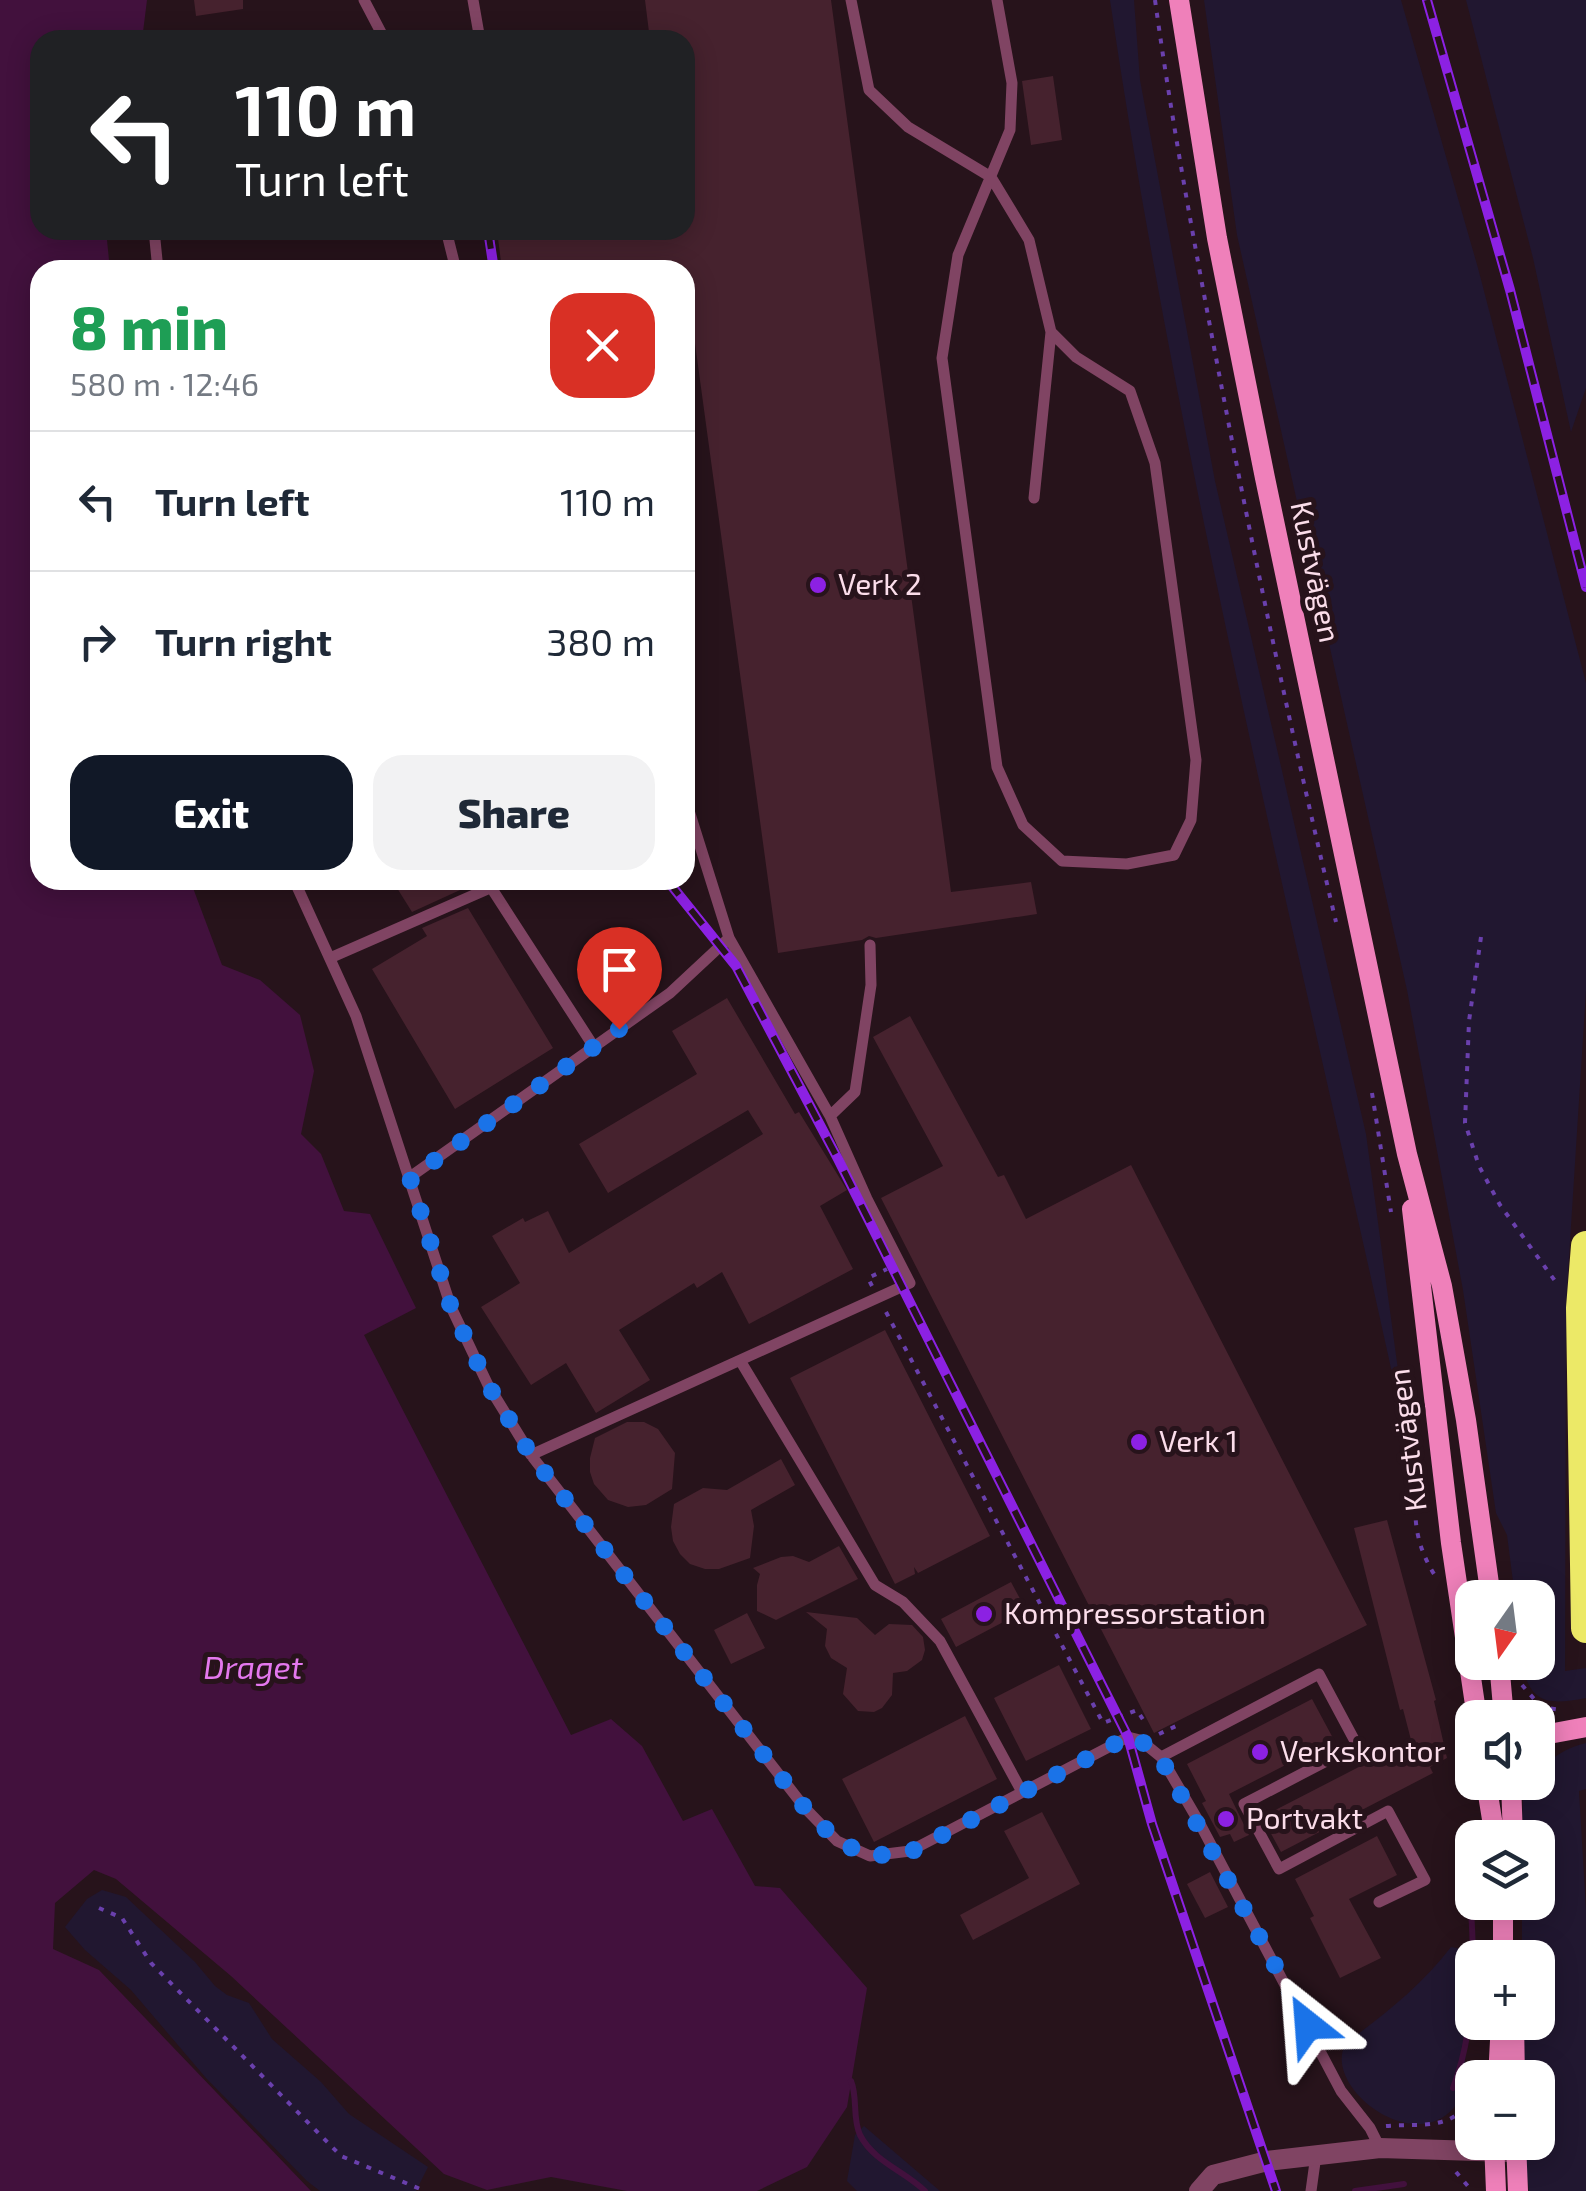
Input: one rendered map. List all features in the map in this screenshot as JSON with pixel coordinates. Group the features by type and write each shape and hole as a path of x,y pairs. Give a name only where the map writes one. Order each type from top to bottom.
{"highway":[{"path":"1586,1246 1581,1308 1586,1628"}],"main road":[{"name":"Kustvägen","path":"1179,0 1216,238 1407,1154 1442,1286 1488,1580"},
{"name":"Kustvägen","path":"1407,1154 1468,1700"},
{"path":"1555,1733 1586,1728"},
{"path":"1495,2160 1496,2191"},
{"path":"1517,2160 1518,2191"}],"street":[{"path":"1200,2191 1213,2175 1228,2169 1380,2148 1455,2147"}],"lane":[{"path":"364,0 380,30"},
{"path":"473,0 478,30"},
{"path":"851,0 869,90 908,127 990,177 1029,240 1050,332 1034,498"},
{"path":"997,0 1012,83 1010,130 958,255 942,358 997,768 1024,825 1062,861 1128,864 1174,855 1191,820 1195,775 1155,463 1130,391 1076,358 1050,332"},
{"path":"531,1455 910,1283 866,1199 830,1116 729,938 695,830"},
{"path":"299,890 356,1016 451,1307 488,1385 531,1455 805,1808 837,1841 870,1856 910,1852 1128,1737 1140,1740 1160,1757 1199,1822 1341,2091 1370,2128 1380,2148"},
{"path":"330,958 490,890"},
{"path":"493,890 594,1047"},
{"path":"410,1178 670,993 729,938"},
{"path":"830,1116 855,1092 871,986 870,945"},
{"path":"741,1362 875,1585 903,1602 940,1641 1022,1792"},
{"path":"1160,1757 1319,1674 1357,1745 1244,1804 1279,1869 1388,1810 1426,1880 1379,1902"},
{"path":"1310,2191 1316,2156"}],"path":[{"path":"1156,0 1184,190 1238,474 1338,930"},
{"path":"1481,936 1469,1021 1466,1124 1479,1166 1500,1205 1561,1289"},
{"path":"1369,1076 1394,1230"},
{"path":"900,1262 868,1278 1104,1724 1137,1710 1153,1738 1176,1726 1186,1743"},
{"path":"1426,1456 1414,1510 1417,1540 1442,1587"},
{"path":"1521,1682 1541,1707 1571,1711"},
{"path":"99,1908 122,1918 151,1963 340,2156 425,2191"},
{"path":"1370,2128 1416,2127 1455,2116"},
{"path":"1452,2170 1472,2191"}],"shaded area":[{"path":"1110,0 1134,0 1140,80 1215,481 1366,1134 1409,1451 1209,547 1139,183"},
{"path":"1204,0 1401,0 1478,268 1586,683 1586,991 1566,1304 1565,1671 1586,1668 1586,1698 1543,1699 1527,1680 1555,1680 1555,1580 1513,1580 1507,1535 1496,1513 1463,1290 1407,990 1237,235"},
{"path":"1466,0 1586,0 1586,388 1571,432 1533,258"},
{"path":"1586,1743 1586,1789 1579,1791 1586,1910 1586,2191 1529,2191 1525,2160 1555,2160 1555,2060 1522,2060 1522,2040 1555,2040 1555,1940 1522,1940 1522,1920 1555,1920 1555,1820 1522,1820 1523,1800 1555,1800 1555,1757"},
{"path":"102,1890 126,1897 215,1986 249,2003 272,2039 321,2082 349,2114 428,2167 416,2191 320,2191 307,2181 206,2078 131,1990 65,1927 87,1899"},
{"path":"1451,1947 1455,1948 1455,2040 1466,2040 1465,2060 1455,2060 1455,2104 1446,2115 1425,2124 1403,2122 1380,2113 1361,2098 1348,2080 1342,2061 1346,2043 1415,1987"},
{"path":"864,2126 940,2191 857,2191 847,2181 855,2135"}],"water":[{"name":"Draget","path":"0,0 147,0 143,30 30,30 30,240 107,240 109,260 30,260 30,890 194,890 222,965 260,980 300,1015 314,1071 301,1134 321,1154 344,1211 370,1214 416,1308 364,1335 571,1735 611,1719 642,1746 683,1821 712,1809 755,1886 780,1888 867,1988 847,2107 807,2167 757,2191 627,2191 551,2177 487,2190 444,2174 231,1976 116,1879 94,1870 55,1903 53,1949 99,1970 311,2191 0,2191"}],"building":[{"path":"194,0 243,0 243,9 196,16"},
{"name":"Verk 2","path":"645,0 831,0 951,892 1031,882 1037,914 869,936 778,953 695,343 695,260 501,260 498,240 695,240 695,30 649,30"},
{"path":"1053,76 1062,140 1031,145 1022,81"},
{"path":"398,890 460,890 412,912"},
{"path":"468,908 553,1048 455,1109 372,969 427,936 422,928"},
{"path":"727,998 795,1114 799,1112 847,1190 820,1206 853,1269 749,1324 722,1272 697,1288 694,1283 619,1330 650,1380 596,1413 566,1363 531,1385 481,1307 520,1283 492,1236 523,1218 525,1222 548,1211 569,1253 763,1134 748,1110 608,1193 579,1144 697,1074 672,1031"},
{"name":"Verk 1","path":"910,1016 998,1177 1004,1175 1026,1219 1131,1165 1367,1625 1154,1733 881,1198 943,1166 873,1037"},
{"path":"885,1330 990,1536 918,1573 914,1567 915,1574 895,1584 790,1378"},
{"path":"627,1422 644,1422 658,1429 675,1453 672,1489 646,1505 628,1507 608,1500 594,1484 590,1472 595,1438"},
{"path":"781,1459 795,1485 751,1510 754,1526 750,1558 719,1569 690,1564 673,1541 674,1504 703,1488 727,1490"},
{"path":"1387,1520 1436,1700 1447,1758 1430,1767 1433,1773 1281,1852 1262,1817 1411,1740 1354,1528"},
{"path":"839,1546 858,1579 776,1620 757,1611 760,1574 753,1568 781,1557 793,1556 809,1562"},
{"name":"Kompressorstation","path":"1011,1582 1026,1610 956,1647 941,1619"},
{"path":"806,1612 857,1618 875,1635 889,1624 912,1625 923,1637 922,1660 907,1671 893,1673 892,1695 882,1708 858,1711 843,1694 847,1668 831,1658 825,1646 827,1629"},
{"path":"747,1613 765,1648 731,1664 714,1630"},
{"path":"1059,1665 1091,1729 1026,1761 994,1698"},
{"name":"Verkskontor","path":"1312,1699 1334,1740 1229,1794 1249,1835 1234,1842 1230,1834 1220,1837 1187,1764"},
{"path":"965,1716 997,1779 874,1842 842,1779"},
{"path":"1042,1812 1080,1884 973,1940 960,1915 1029,1878 1004,1831"},
{"path":"1377,1836 1397,1875 1349,1899 1381,1958 1340,1978 1295,1879"},
{"path":"1210,1872 1228,1907 1205,1918 1187,1884"}],"waterway":[{"path":"1453,2088 1472,1998 1471,1920"},
{"path":"851,2081 858,2128 866,2144 925,2191"},
{"path":"1355,2191 1404,2184"}],"railway":[{"path":"1427,0 1510,290 1586,587"},
{"path":"490,240 492,260"},
{"path":"675,890 736,966 838,1159 1128,1737 1152,1824 1276,2191"}],"place":[{"name":"Verk 2","path":"818,585"},
{"name":"Verk 1","path":"1139,1442"},
{"name":"Kompressorstation","path":"984,1614"},
{"name":"Verkskontor","path":"1260,1752"},
{"name":"Portvakt","path":"1226,1819"}],"route":[{"path":"619,1029 410,1178 451,1307 488,1385 531,1455 805,1808 837,1841 870,1856 910,1852 1128,1737 1140,1740 1160,1757 1199,1822 1308,2025"}]}
